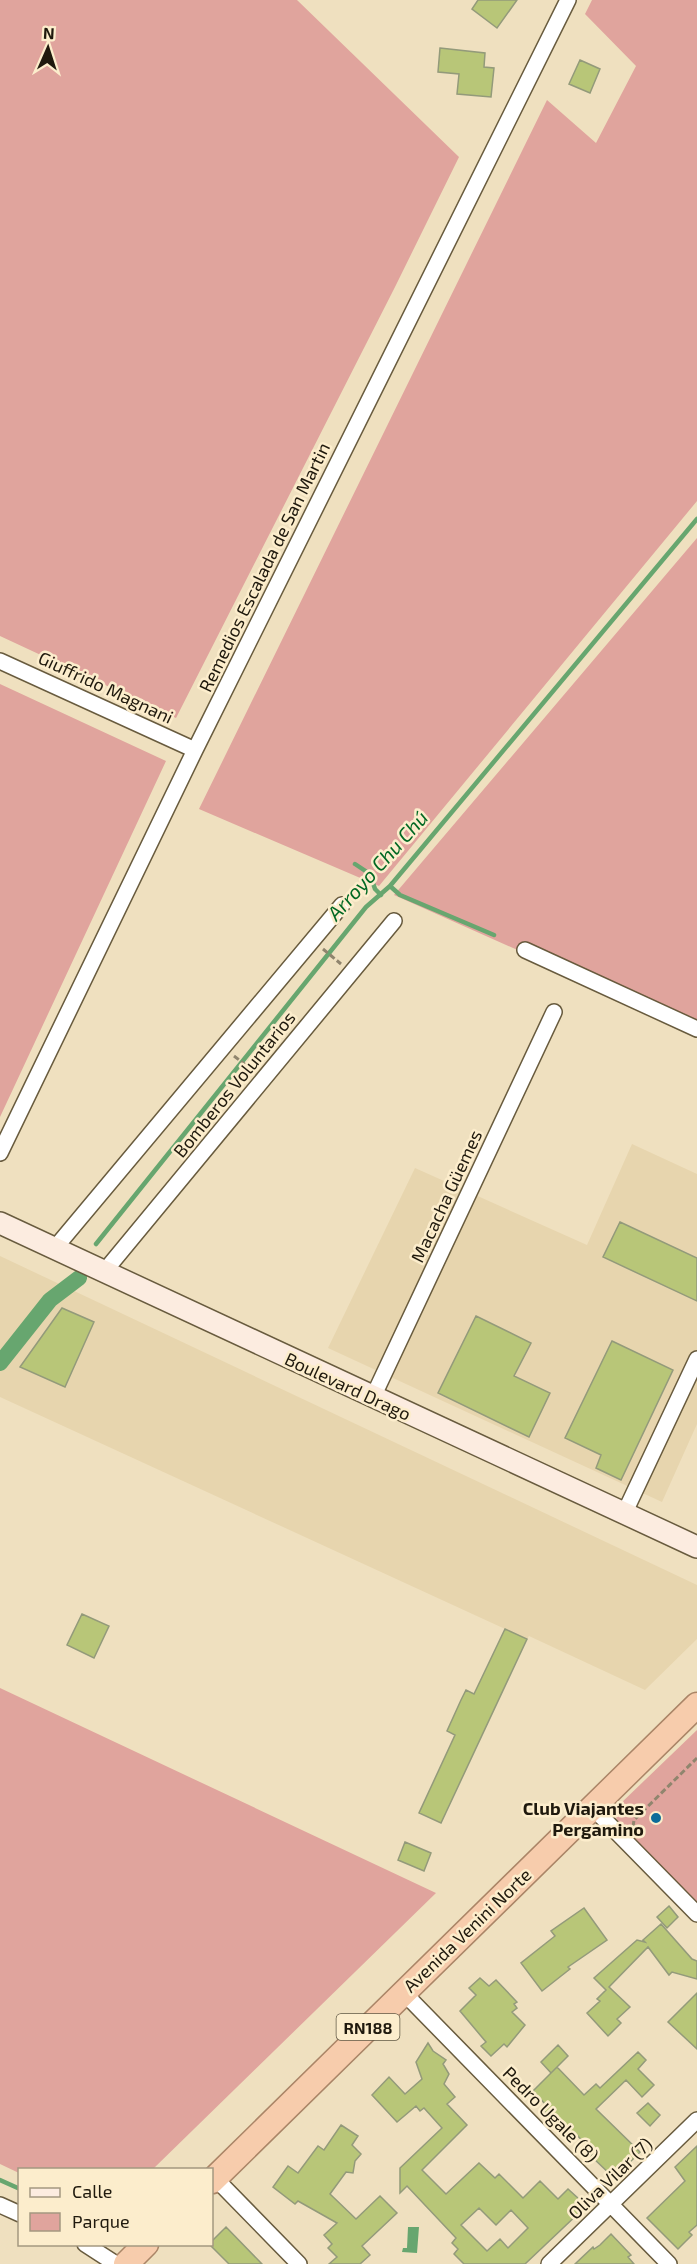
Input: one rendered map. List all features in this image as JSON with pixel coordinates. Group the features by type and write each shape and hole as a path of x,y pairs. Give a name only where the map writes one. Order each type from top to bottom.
{"highway":[{"name":"Avenida Venini Norte","path":"213,2179 697,1705"},
{"path":"126,2264 144,2246"}],"main road":[{"name":"Boulevard Drago","path":"0,1223 697,1547"}],"street":[{"name":"Remedios Escalada de San Martin","path":"0,1153 195,750 568,0"},
{"name":"Giuffrido Magnani","path":"0,661 195,750"},
{"name":"Bomberos Voluntarios","path":"62,1251 342,905"},
{"name":"Bomberos Voluntarios","path":"102,1270 394,921"},
{"path":"525,950 697,1029"},
{"name":"Macacha Güemes","path":"373,1397 554,1012"},
{"path":"624,1514 697,1359"},
{"path":"592,1807 697,1914"},
{"name":"Pedro Ugale (8)","path":"403,1992 669,2264"},
{"name":"Oliva Vilar (7)","path":"549,2264 697,2120"},
{"path":"213,2179 299,2264"},
{"path":"0,2205 18,2213"},
{"path":"88,2246 116,2264"}],"path":[{"path":"320,947 337,961"},
{"path":"231,1054 248,1067"},
{"path":"624,1840 633,1832 634,1820 697,1758"}],"shaded area":[{"path":"632,1144 697,1174 697,1424 662,1502 328,1348 415,1168 587,1245"},
{"path":"0,1256 697,1585 697,1639 645,1690 529,1636 527,1639 0,1397"},
{"path":"408,2227 419,2227 417,2253 402,2252 403,2248 407,2248"}],"green space":[{"path":"0,0 297,0 459,157 176,718 0,636"},
{"path":"592,0 697,0 697,501 379,886 199,809 547,100 596,143 636,66 585,14"},
{"path":"697,538 697,1030 394,895"},
{"path":"0,684 166,761 0,1117"},
{"path":"0,1688 436,1893 154,2168 18,2168 18,2173 0,2164"},
{"name":"Club Viajantes Pergamino","path":"697,1730 697,1904 620,1825 615,1816 619,1805"}],"building":[{"path":"478,0 517,0 497,28 472,9"},
{"path":"440,48 485,53 484,67 494,68 491,97 457,94 459,74 438,72"},
{"path":"580,60 600,69 590,93 569,84"},
{"path":"620,1222 697,1258 697,1301 603,1257"},
{"path":"62,1308 94,1322 65,1387 20,1367"},
{"path":"476,1316 531,1343 514,1376 550,1393 529,1437 438,1393"},
{"path":"612,1341 673,1370 621,1480 596,1468 601,1455 565,1438"},
{"path":"82,1614 109,1626 94,1658 67,1645"},
{"path":"505,1629 527,1639 441,1823 419,1813 455,1735 447,1731 461,1700 466,1690 474,1694"},
{"path":"405,1842 431,1853 424,1871 398,1860"},
{"path":"669,1906 678,1917 667,1928 657,1917"},
{"path":"584,1908 607,1940 568,1967 570,1969 542,1991 521,1963 555,1936 551,1931"},
{"path":"661,1924 692,1959 697,1961 697,1979 672,1972 669,1975 648,1947 609,1987 630,2007 617,2019 621,2023 608,2036 587,2013 600,2001 597,1999 606,1990 594,1978 637,1940 645,1942 643,1940"},
{"path":"480,1978 489,1986 496,1980 517,2002 514,2004 517,2008 512,2012 525,2025 507,2047 504,2044 491,2056 481,2046 486,2042 460,2011 476,1995 469,1988"},
{"path":"697,1993 697,2049 668,2022"},
{"path":"428,2043 433,2051 446,2060 443,2064 449,2074 444,2084 455,2097 447,2104 467,2125 422,2170 446,2194 479,2163 495,2178 499,2174 523,2198 540,2181 558,2199 568,2189 579,2199 575,2203 582,2210 525,2264 464,2264 454,2254 458,2249 452,2243 456,2238 407,2186 400,2193 400,2168 442,2128 424,2108 420,2111 416,2106 397,2122 372,2095 389,2077 405,2094 422,2079 416,2062","holes":["479,2208 496,2225 511,2210 528,2228 508,2248 500,2239 487,2251 461,2225"]},
{"path":"558,2045 568,2056 551,2073 541,2062"},
{"path":"638,2052 646,2060 638,2069 654,2085 642,2097 626,2080 596,2109 640,2152 614,2178 591,2156 594,2153 574,2132 569,2136 542,2109 546,2105 533,2091 557,2067 584,2095 596,2084 600,2088"},
{"path":"648,2103 660,2115 650,2126 637,2113"},
{"path":"341,2125 358,2136 352,2145 361,2154 355,2161 353,2173 346,2172 330,2194 356,2219 380,2196 397,2213 362,2246 370,2255 360,2264 329,2264 337,2257 328,2248 332,2244 324,2235 337,2223 298,2201 295,2204 273,2187 288,2166 298,2173 318,2146 324,2150"},
{"path":"697,2146 697,2225 689,2232 692,2235 678,2249 647,2218 685,2181 675,2167"},
{"path":"226,2227 262,2264 229,2264 211,2246 213,2246 213,2240"},
{"path":"611,2234 631,2255 628,2257 634,2264 575,2264 593,2247 594,2249 600,2245"}],"waterway":[{"name":"Arroyo Chu Chú","path":"96,1244 366,907 390,886 697,519"},
{"path":"355,864 370,874 375,889 381,895"},
{"path":"390,886 400,895 494,935"},
{"name":"Arroyo Chu Chú","path":"0,1363 50,1300 79,1278"},
{"path":"0,2180 18,2188"}],"place":[{"name":"Club Viajantes Pergamino","path":"656,1818"}]}
